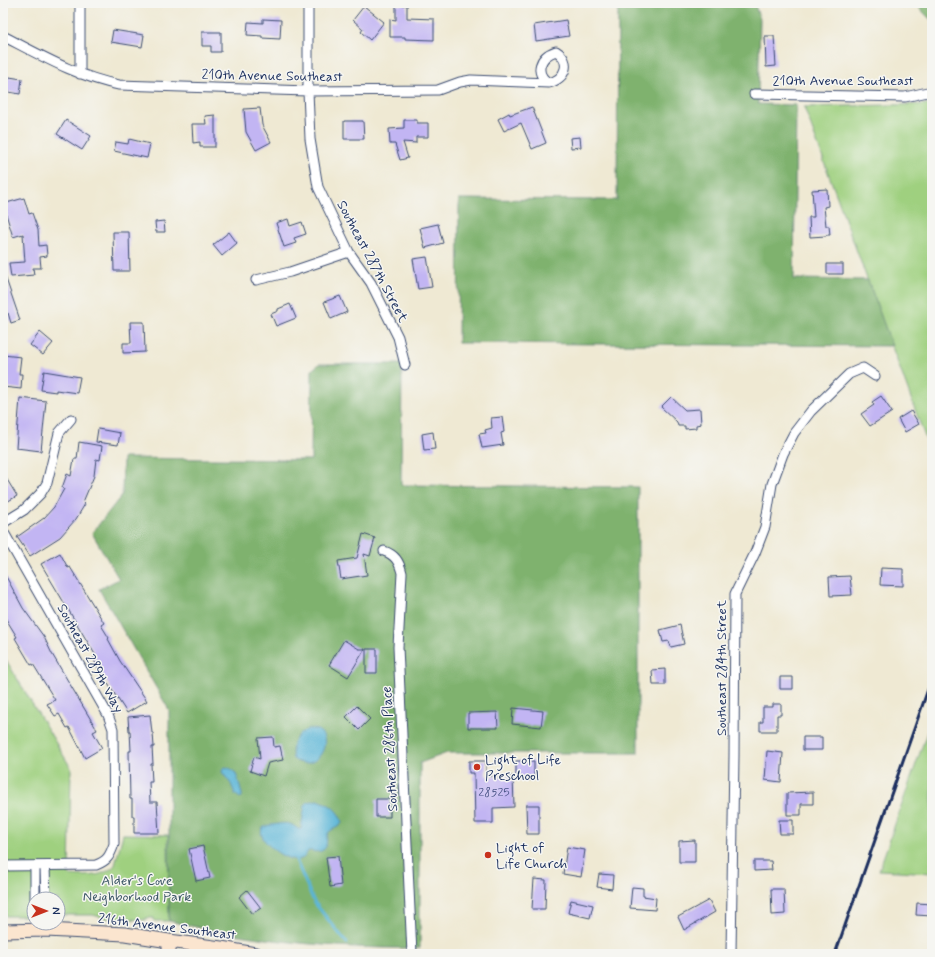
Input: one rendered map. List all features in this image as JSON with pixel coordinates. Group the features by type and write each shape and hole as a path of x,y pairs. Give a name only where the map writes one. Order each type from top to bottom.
{"street":[{"path":"80,3 80,74"},
{"name":"Southeast 287th Street","path":"308,3 308,91 310,140 318,187 349,252 371,283 398,337 405,365"},
{"name":"210th Avenue Southeast","path":"3,36 80,74 102,82 119,85 308,91 438,90 460,82 471,80 549,83"},
{"name":"210th Avenue Southeast","path":"754,94 905,97 932,91"},
{"path":"256,280 290,272 349,252"},
{"name":"Southeast 284th Street","path":"731,954 735,594 755,553 765,527 772,484 783,454 794,433 811,411 849,374 863,368 875,376"},
{"path":"3,523 24,510 41,493 47,483 59,433 72,419"},
{"name":"Southeast 289th Way","path":"3,531 108,715 113,729 114,844 109,857 105,862 96,865 45,866"},
{"name":"Southeast 286th Place","path":"384,551 391,554 399,563 402,573 398,647 412,954"},
{"path":"3,866 45,866 46,891"},
{"path":"35,866 35,891"},
{"name":"216th Avenue Southeast","path":"3,931 26,929"},
{"name":"216th Avenue Southeast","path":"66,929 125,934 169,948 221,948 255,954"}],"green space":[{"path":"453,3 754,3 760,19 758,104 796,105 794,279 868,280 892,346 458,343 459,199 617,200 618,5"},
{"path":"914,3 932,3 932,21"},
{"path":"932,104 931,227 932,456 804,107"},
{"path":"319,364 402,364 401,485 638,487 638,753 447,753 420,763 420,948 356,947 263,939 169,921 169,710 99,589 119,579 92,533 122,495 123,458 311,460 312,370"},
{"name":"Alder's Cove Neighborhood Park","path":"3,655 71,768 69,875 93,875 110,869 115,865 123,834 168,835 169,921 154,921 154,918 146,918 146,920 104,918 93,915 66,915 66,891 26,891 26,916 6,916 3,907"},
{"path":"932,718 932,873 879,870"}],"water":[{"path":"309,729 318,730 323,736 325,743 323,750 318,757 312,762 303,763 293,759 292,750 297,737"},
{"path":"226,767 236,774 242,794 242,797 240,798 235,794 231,784 222,772 223,768"},
{"path":"317,800 326,803 333,808 339,815 342,823 329,832 324,850 317,852 308,851 304,857 297,860 290,859 274,850 263,838 261,833 263,828 270,825 286,824 301,829 305,805 308,802"}],"building":[{"path":"396,5 407,5 407,18 434,19 434,40 390,37 390,19 396,20"},
{"path":"364,6 384,22 370,40 361,32 363,29 353,20"},
{"path":"263,19 281,20 280,39 247,35 248,22 263,23"},
{"path":"566,20 569,36 536,41 534,25"},
{"path":"113,30 144,35 142,47 111,42"},
{"path":"202,32 221,32 221,52 211,52 211,46 202,46"},
{"path":"765,36 774,36 776,66 766,67"},
{"path":"3,76 22,79 20,94 3,91"},
{"path":"532,107 546,143 532,149 521,123 504,131 498,119 509,113 510,115"},
{"path":"260,108 262,125 271,142 256,150 246,132 244,109"},
{"path":"215,115 215,147 200,147 200,142 193,143 192,124 206,124 205,116"},
{"path":"66,120 91,136 82,150 57,134"},
{"path":"404,120 417,120 417,123 428,123 428,137 416,137 416,143 403,142 408,158 400,160 395,144 390,144 389,129 404,128"},
{"path":"344,121 363,121 364,139 344,139"},
{"path":"580,137 581,147 571,148 570,138"},
{"path":"129,139 150,144 147,158 114,151 116,142 128,144"},
{"path":"827,189 828,206 824,207 826,226 829,226 830,235 810,237 809,217 814,217 812,190"},
{"path":"24,198 29,214 32,213 38,230 39,246 46,245 47,256 40,257 41,268 33,268 34,275 11,277 9,263 25,262 23,234 13,237 3,204"},
{"path":"288,219 290,226 302,222 306,234 294,238 296,243 284,247 276,223"},
{"path":"164,221 165,232 156,232 155,222"},
{"path":"438,224 443,243 425,248 420,228"},
{"path":"113,232 129,232 130,271 114,271"},
{"path":"229,232 237,243 222,256 213,245"},
{"path":"427,257 432,287 418,289 413,259"},
{"path":"827,264 843,264 843,274 827,274"},
{"path":"3,273 20,320 11,323 8,313 6,314 3,306"},
{"path":"340,296 347,312 331,319 324,302"},
{"path":"290,304 296,318 276,326 271,314"},
{"path":"130,322 144,322 145,352 123,353 123,343 131,343"},
{"path":"40,332 53,343 43,355 30,345"},
{"path":"3,355 21,357 19,374 22,374 21,389 3,387"},
{"path":"44,371 80,377 77,393 56,390 56,392 41,390"},
{"path":"881,396 892,412 870,426 861,414 874,405 872,402"},
{"path":"671,397 685,410 700,409 701,424 696,425 696,428 685,429 685,426 678,426 677,422 661,407"},
{"path":"20,398 46,401 41,451 16,448"},
{"path":"911,411 919,424 905,432 898,419"},
{"path":"502,417 504,432 501,433 503,445 482,448 479,434 486,433 485,430 492,428 491,418"},
{"path":"98,429 120,433 118,445 96,442"},
{"path":"433,432 435,449 424,450 422,434"},
{"path":"79,442 102,446 100,460 96,459 94,476 83,502 85,504 76,519 60,537 30,556 17,537 44,518 54,507 64,489 62,488 67,474 71,476 74,459 77,459"},
{"path":"3,473 17,496 3,504"},
{"path":"363,534 375,538 370,556 364,554 367,575 341,579 338,561 357,558"},
{"path":"60,553 68,568 70,567 104,623 101,625 120,661 147,701 127,713 99,670 93,658 96,656 41,564"},
{"path":"881,568 903,569 903,586 880,585"},
{"path":"3,571 23,608 44,637 52,654 97,730 93,732 102,748 85,758 69,727 67,728 59,714 55,716 47,704 55,700 33,664 31,665 15,638 17,637 3,614"},
{"path":"850,576 852,595 830,596 829,577"},
{"path":"680,625 684,644 671,647 669,641 663,642 660,630"},
{"path":"344,640 359,649 365,649 348,677 329,665"},
{"path":"366,649 377,649 377,673 366,673"},
{"path":"665,669 665,685 653,685 652,670"},
{"path":"780,677 793,677 793,689 780,689"},
{"path":"773,704 781,704 781,715 777,715 777,731 760,731 760,722 763,722 763,707 773,707"},
{"path":"357,706 370,719 359,730 346,717"},
{"path":"513,708 543,711 541,727 512,724"},
{"path":"497,712 498,728 468,728 468,713"},
{"path":"150,715 154,747 152,747 153,764 151,764 152,782 149,782 150,802 157,802 159,833 134,833 132,799 130,799 129,751 131,751 128,717"},
{"path":"273,737 274,747 280,746 283,760 268,763 264,776 250,771 254,757 260,759 258,738"},
{"path":"803,737 822,737 822,750 803,750"},
{"path":"767,751 783,753 781,782 765,780"},
{"path":"469,761 486,761 486,776 513,776 514,807 493,808 493,823 475,823 474,773 469,773"},
{"path":"516,761 534,761 534,780 516,780"},
{"path":"813,792 813,804 801,804 801,815 787,815 787,793"},
{"path":"376,799 390,799 390,817 376,817"},
{"path":"526,805 539,805 539,834 527,834"},
{"path":"779,820 793,820 793,834 780,834"},
{"path":"695,840 695,862 679,862 679,841"},
{"path":"203,846 210,878 196,881 189,849"},
{"path":"567,847 585,850 581,877 563,874"},
{"path":"338,856 341,885 330,887 326,857"},
{"path":"754,861 771,861 772,870 754,871"},
{"path":"599,874 613,875 612,889 597,887"},
{"path":"534,879 546,880 545,909 532,909"},
{"path":"632,887 643,888 643,896 656,898 655,910 630,908"},
{"path":"771,889 784,889 785,914 772,915"},
{"path":"247,890 261,908 252,914 239,897"},
{"path":"571,900 593,905 590,918 568,913"},
{"path":"709,900 715,912 684,930 678,917"},
{"path":"917,903 932,904 932,916 916,915"}],"waterway":[{"path":"296,860 314,902 347,943"}],"railway":[{"path":"835,954 932,678"}],"place":[{"name":"Light of Life Preschool","path":"477,767"},
{"name":"Light of Life Church","path":"488,855"}]}
